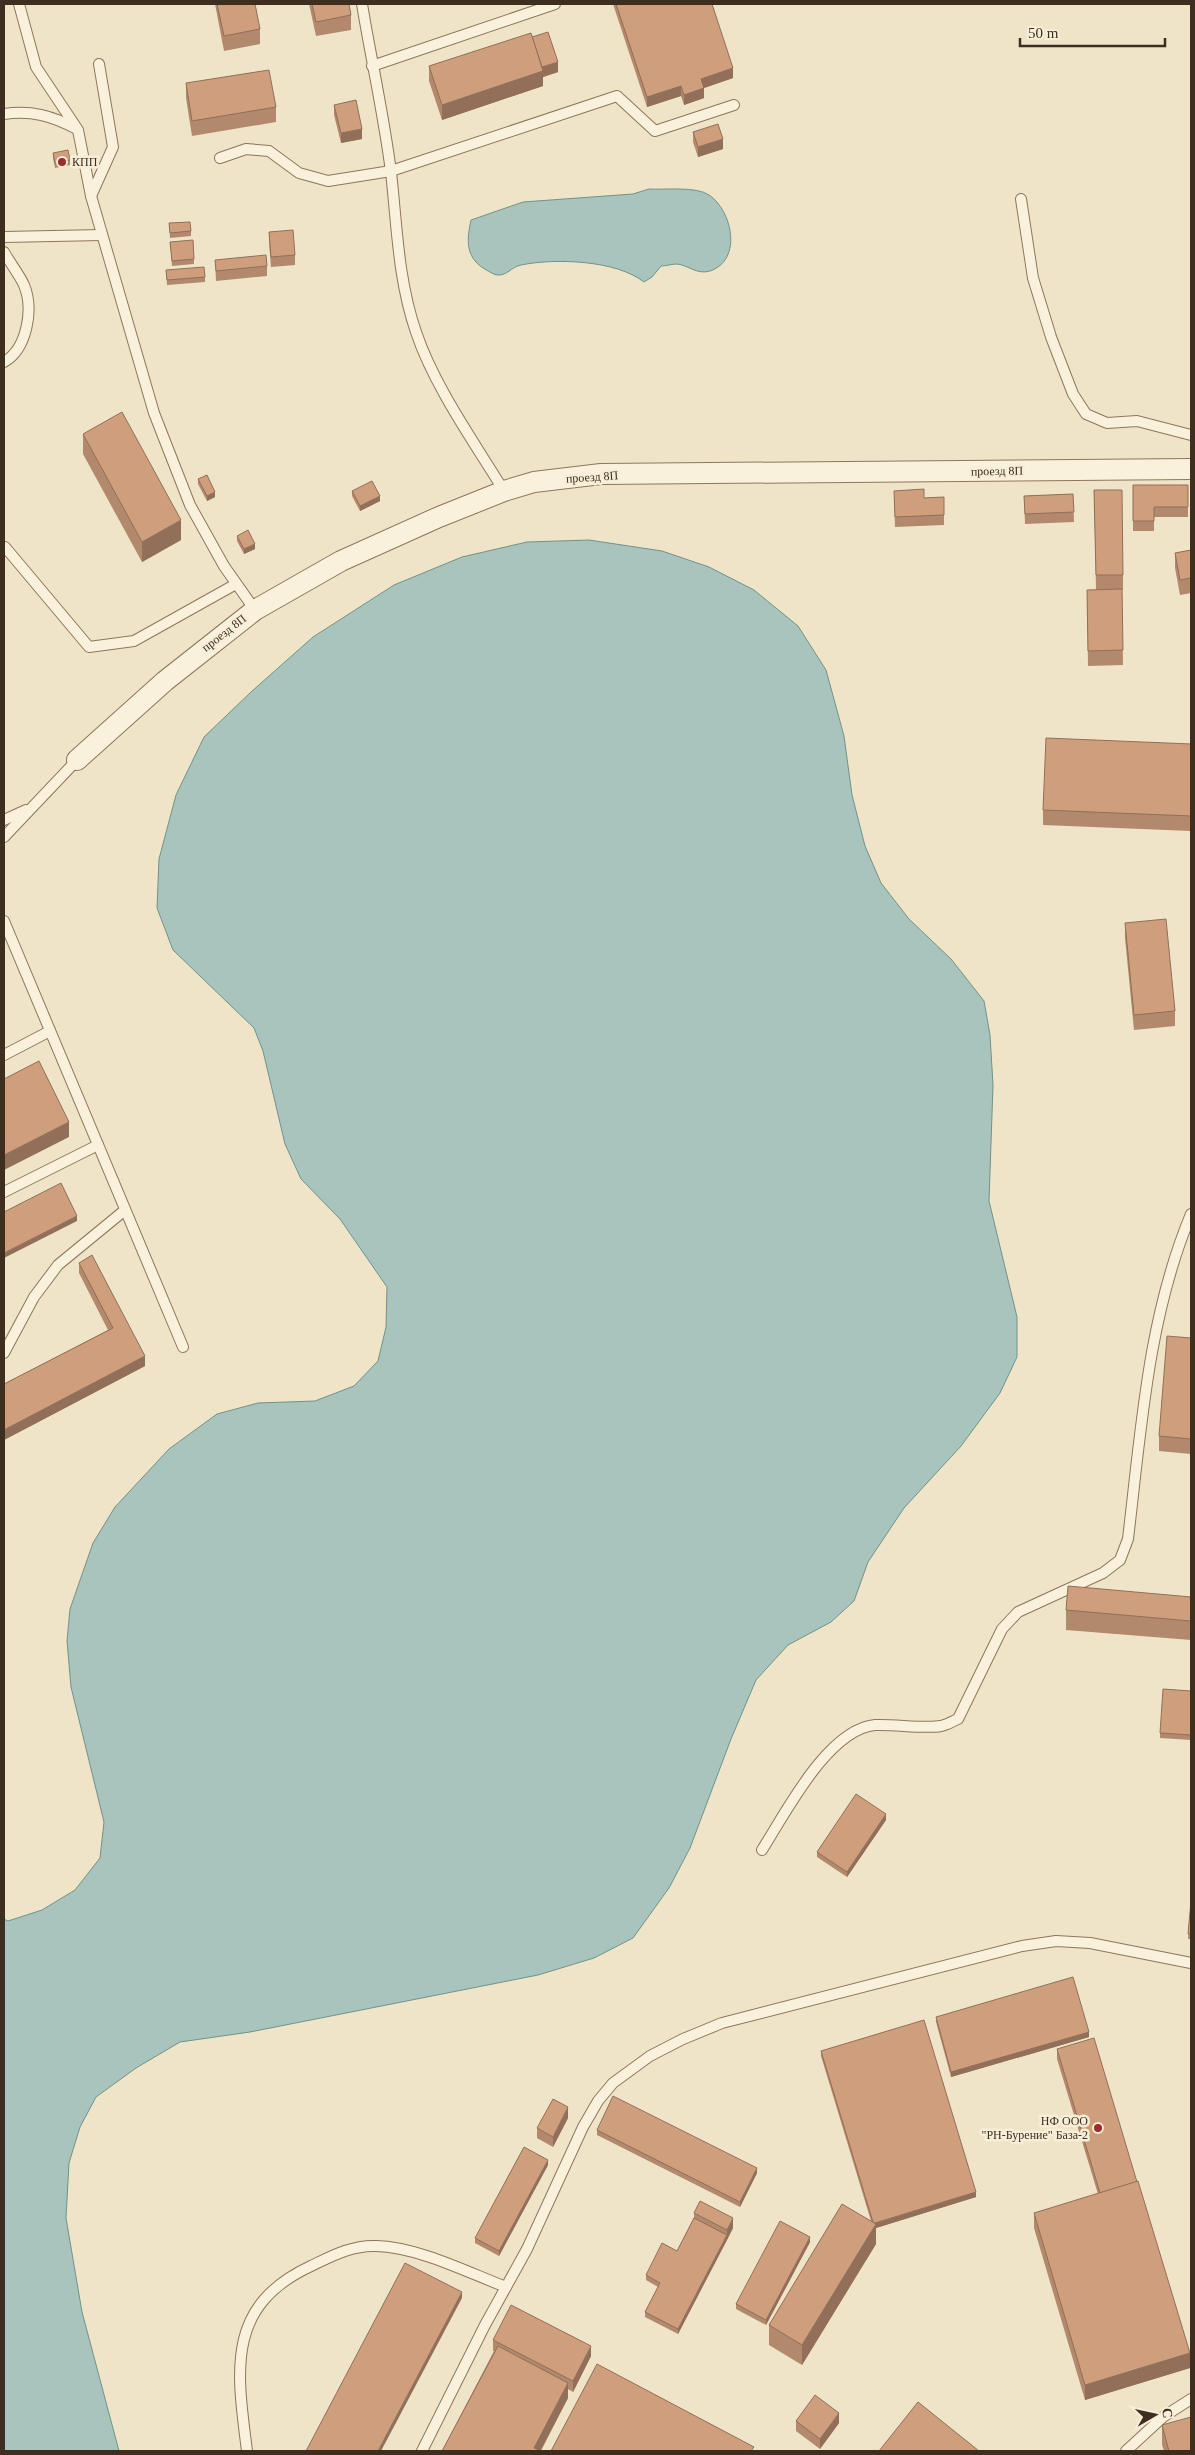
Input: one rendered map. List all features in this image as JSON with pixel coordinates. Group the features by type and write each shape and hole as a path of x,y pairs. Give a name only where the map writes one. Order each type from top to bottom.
{"street":[{"name":"проезд 8П","path":"77,760 165,681 255,610 341,561 439,517 504,491 534,482 601,474 1191,469"}],"lane":[{"path":"19,4 36,67 78,130 91,196 102,235 158,422 190,505 224,566 255,610"},
{"path":"362,4 391,171 395,234 404,288 416,334 445,394 504,491"},
{"path":"372,66 555,4"},
{"path":"91,196 113,147 99,64"},
{"path":"220,158 246,149 269,151 299,173 328,180 391,171 617,96 655,131 734,105"},
{"path":"4,114 33,112 54,117 78,130"},
{"path":"1021,199 1033,278 1051,337 1073,394 1086,414 1107,423 1137,422 1191,435"},
{"path":"4,237 102,235"},
{"path":"4,252 24,286 29,306 25,333 13,357 4,362"},
{"path":"5,547 89,647 134,641 236,584"},
{"path":"4,837 77,760"},
{"path":"4,820 31,808"},
{"path":"4,921 183,1347"},
{"path":"4,1055 50,1031"},
{"path":"4,1192 98,1145"},
{"path":"4,1353 34,1297 58,1265 125,1210"},
{"path":"762,1850 814,1768 832,1748 857,1732 872,1726 940,1726 958,1719 1002,1629 1018,1612 1103,1573 1120,1560 1128,1539 1148,1367 1166,1290 1191,1214"},
{"path":"422,2451 527,2249 583,2127 598,2101 613,2083 650,2056 683,2039 722,2023 1022,1946 1056,1941 1090,1943 1191,1963"},
{"path":"247,2451 238,2385 247,2325 266,2295 294,2274 345,2250 375,2246 408,2250 506,2287"},
{"path":"1126,2451 1163,2417 1191,2399"}],"water":[{"path":"649,189 696,190 709,195 717,202 724,212 730,234 730,246 727,257 720,265 705,272 677,264 661,266 652,277 644,282 618,269 602,265 567,262 521,265 504,274 497,275 483,268 470,253 468,240 471,220 523,202 633,194"},
{"path":"589,540 662,551 709,567 754,590 798,626 826,670 844,736 852,795 865,846 881,883 909,919 951,959 984,1001 990,1035 993,1085 989,1201 1017,1317 1017,1357 1000,1393 961,1446 904,1508 868,1562 854,1601 831,1622 788,1645 756,1680 731,1739 690,1848 669,1888 633,1938 594,1958 538,1975 250,2032 180,2042 136,2068 96,2097 80,2127 69,2163 66,2218 82,2312 119,2451 4,2451 4,1919 8,1921 42,1910 75,1890 100,1858 104,1822 71,1687 67,1641 70,1609 93,1543 115,1507 169,1449 217,1414 258,1403 315,1401 354,1386 378,1361 386,1327 387,1287 340,1219 301,1179 285,1144 263,1051 254,1028 173,950 157,908 159,859 176,795 204,737 313,637 394,585 462,557 527,542"}],"building":[{"path":"217,4 255,4 260,29 224,36"},
{"path":"312,4 349,4 351,15 316,22"},
{"path":"616,4 712,4 733,68 701,79 704,88 684,95 681,86 647,97"},
{"path":"548,32 558,62 542,67 532,37"},
{"path":"531,33 543,71 442,105 429,66"},
{"path":"269,70 276,107 192,121 186,83"},
{"path":"356,100 362,129 341,133 334,105"},
{"path":"718,124 723,139 698,147 693,132"},
{"path":"68,150 70,160 55,163 53,153"},
{"path":"190,222 191,231 170,233 169,223"},
{"path":"293,230 295,255 271,257 269,232"},
{"path":"193,240 194,259 172,261 170,242"},
{"path":"266,255 267,266 216,271 215,260"},
{"path":"204,267 205,277 167,280 166,270"},
{"path":"122,412 181,520 142,542 83,434"},
{"path":"207,475 215,492 207,496 198,479"},
{"path":"372,481 380,496 360,506 352,491"},
{"path":"1133,485 1188,485 1188,507 1154,507 1154,521 1133,521"},
{"path":"924,489 924,498 944,497 944,515 895,517 894,491"},
{"path":"1094,490 1122,490 1123,575 1096,575"},
{"path":"1073,494 1074,512 1025,514 1024,496"},
{"path":"248,530 255,544 244,549 237,536"},
{"path":"1191,550 1191,578 1180,580 1175,553"},
{"path":"1122,589 1123,650 1088,651 1087,590"},
{"path":"1046,738 1191,744 1191,816 1043,810"},
{"path":"1166,919 1175,1011 1134,1015 1125,923"},
{"path":"39,1061 69,1122 4,1155 4,1079"},
{"path":"61,1183 77,1216 4,1253 4,1212"},
{"path":"92,1255 145,1356 4,1430 4,1384 113,1328 79,1263"},
{"path":"1167,1336 1191,1338 1191,1439 1159,1436"},
{"path":"1068,1586 1191,1597 1191,1621 1066,1610"},
{"path":"1163,1689 1191,1691 1191,1735 1160,1733"},
{"path":"856,1794 886,1814 847,1872 817,1852"},
{"path":"1191,1901 1191,1934 1188,1934"},
{"path":"1073,1977 1089,2032 951,2072 936,2017"},
{"path":"924,2020 976,2192 875,2223 873,2222 821,2051"},
{"name":"НФ ООО \"РН-Бурение\" База-2","path":"1094,2038 1137,2182 1100,2193 1057,2049"},
{"path":"613,2096 757,2168 740,2202 597,2130"},
{"path":"553,2099 568,2107 553,2137 537,2128"},
{"path":"524,2147 548,2160 499,2251 475,2238"},
{"path":"1138,2181 1190,2353 1085,2385 1034,2213"},
{"path":"700,2201 733,2218 727,2230 694,2213"},
{"path":"842,2204 876,2224 802,2345 769,2325"},
{"path":"694,2218 727,2235 678,2329 645,2312 660,2283 646,2275 662,2243 677,2251"},
{"path":"780,2221 810,2237 766,2320 736,2304"},
{"path":"405,2263 462,2292 378,2451 306,2451"},
{"path":"511,2305 591,2346 573,2381 493,2340"},
{"path":"498,2346 568,2383 534,2448 541,2451 442,2451"},
{"path":"597,2364 754,2447 751,2451 551,2451"},
{"path":"815,2395 839,2413 820,2439 796,2421"},
{"path":"918,2402 979,2451 879,2451"},
{"path":"1191,2417 1191,2451 1169,2451 1162,2425"}],"place":[{"name":"КПП","path":"62,162"},
{"name":"НФ ООО \"РН-Бурение\" База-2","path":"1098,2128"}]}
